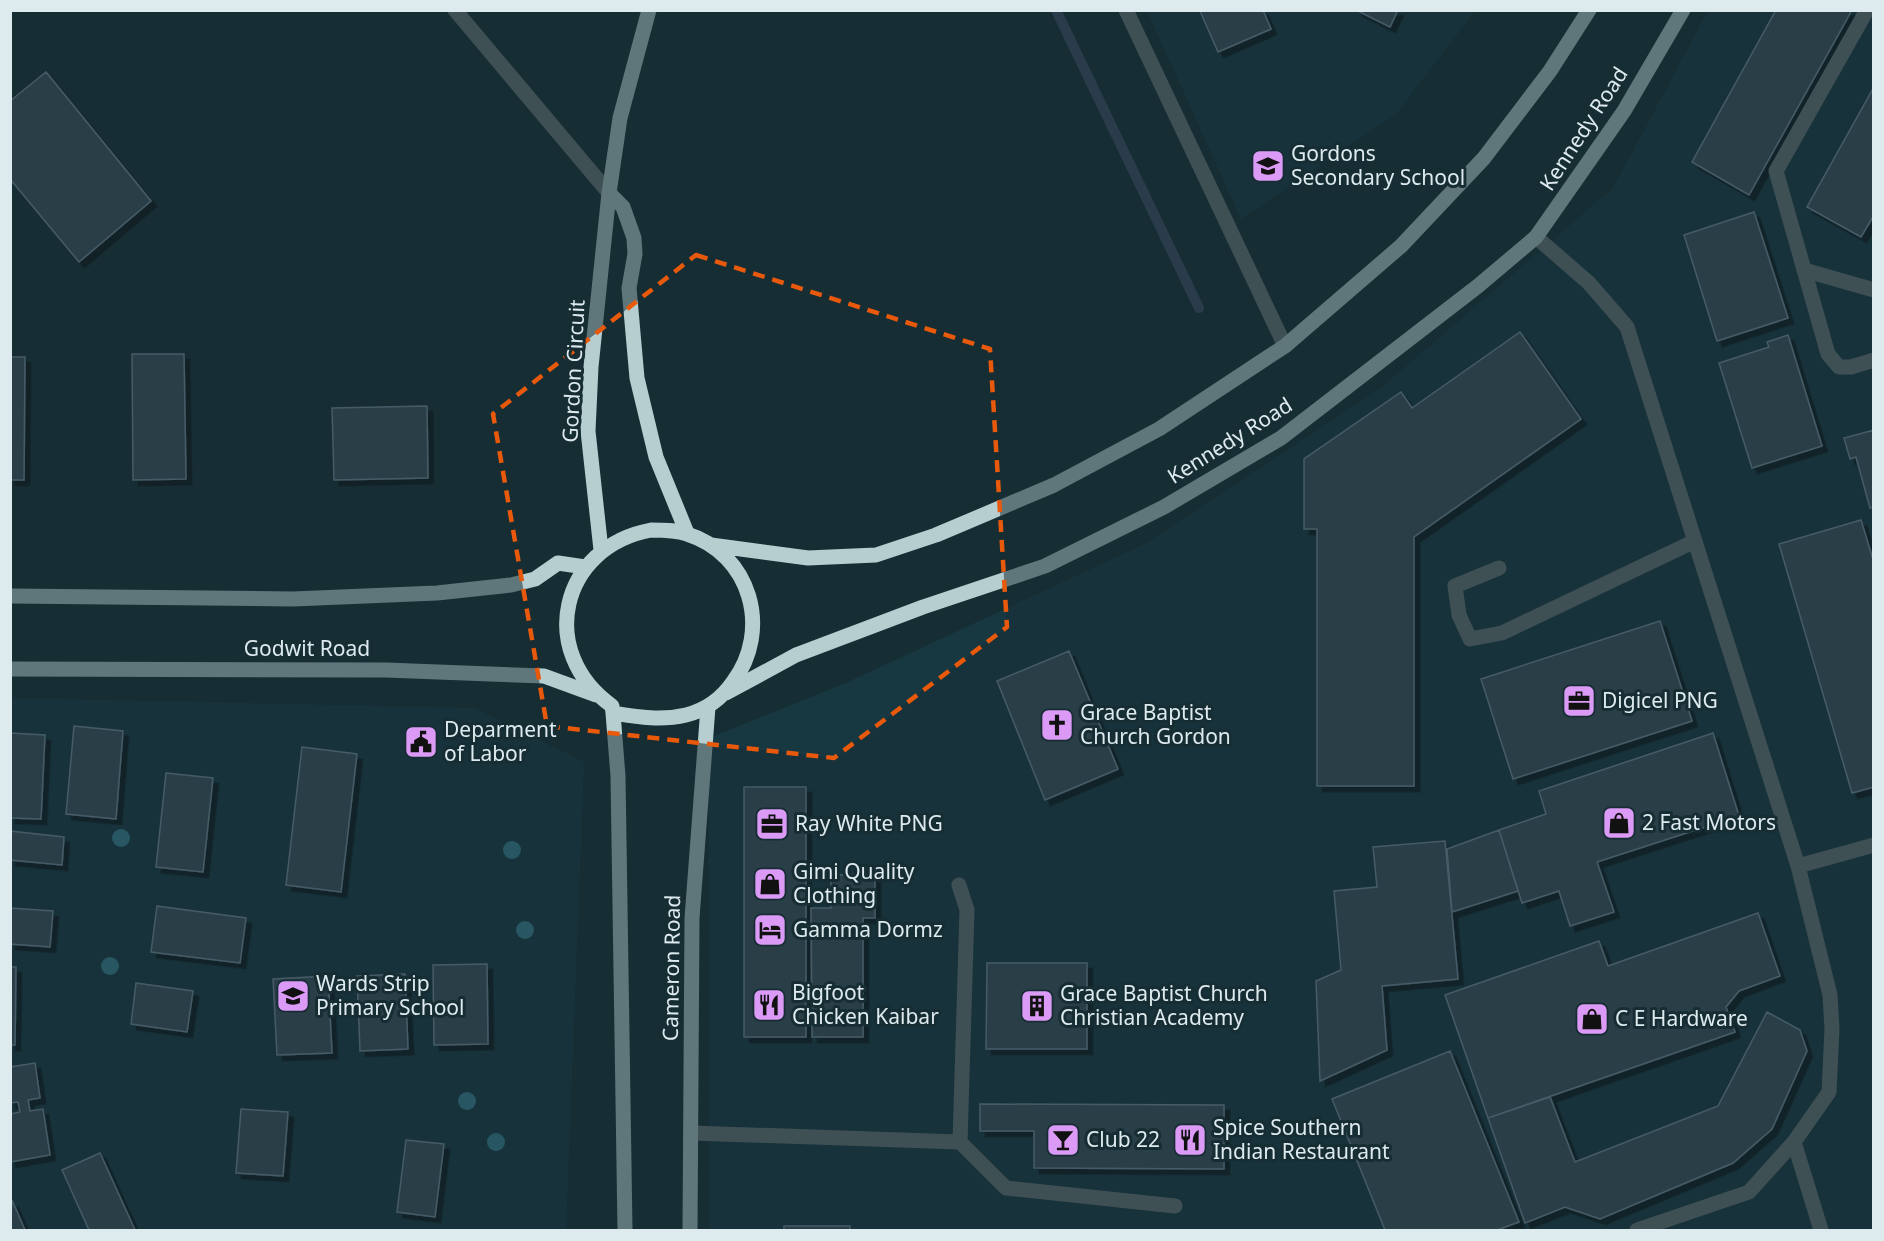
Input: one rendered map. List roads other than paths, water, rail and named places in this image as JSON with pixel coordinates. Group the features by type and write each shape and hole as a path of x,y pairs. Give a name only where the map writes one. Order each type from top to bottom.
{"main road":[{"name":"Gordon Circuit","path":"601,550 588,431 609,193 621,118 649,10"},
{"path":"711,545 819,557 876,555 936,535 1054,484 1159,429 1285,346 1401,246 1484,158 1550,71 1589,10"},
{"name":"Kennedy Road","path":"726,693 796,655 923,607 1045,566 1164,507 1281,438 1478,286 1536,237 1624,111 1683,10"},
{"path":"609,193 623,207 634,238 635,254 629,288 637,378 656,457 687,533"},
{"path":"613,713 668,719 688,715 708,707 726,693 742,670 752,644 754,615 747,588 733,563 711,545 687,533 651,530 634,533 601,550 585,567 572,592 566,620 569,648 580,675 599,696 612,706 613,713 618,776 625,1230"},
{"path":"10,596 292,599 425,593 511,585 535,579 558,563 585,567"},
{"name":"Godwit Road","path":"10,669 386,670 544,676 599,696"},
{"name":"Cameron Road","path":"690,1230 692,918 708,707"}],"street":[{"path":"455,10 609,193"},
{"path":"1126,10 1285,346"},
{"path":"1867,10 1776,171 1828,354 1839,367 1851,367 1874,360"},
{"path":"1536,237 1589,283 1627,327 1798,866 1830,996 1832,1029 1829,1092 1794,1142 1749,1192 1636,1230"},
{"path":"1804,270 1874,290"},
{"path":"1499,568 1455,586 1459,615 1470,639 1502,633 1695,541"},
{"path":"1798,866 1874,845"},
{"path":"959,885 967,910 960,1142"},
{"path":"692,1133 960,1142 1006,1188 1174,1206"},
{"path":"1794,1142 1821,1230"}],"waterway":[{"path":"1056,10 1199,308"}],"place":[{"name":"Gordons Secondary School","path":"1268,166"},
{"name":"Digicel PNG","path":"1579,701"},
{"name":"Grace Baptist Church Gordon","path":"1057,725"},
{"name":"Deparment of Labor","path":"421,742"},
{"name":"2 Fast Motors","path":"1619,823"},
{"name":"Ray White PNG","path":"772,824"},
{"name":"Gimi Quality Clothing","path":"770,884"},
{"name":"Gamma Dormz","path":"770,930"},
{"name":"Wards Strip Primary School","path":"293,996"},
{"name":"Bigfoot Chicken Kaibar","path":"769,1005"},
{"name":"Grace Baptist Church Christian Academy","path":"1037,1006"},
{"name":"C E Hardware","path":"1592,1019"},
{"name":"Club 22","path":"1063,1140"},
{"name":"Spice Southern Indian Restaurant","path":"1190,1140"}]}
